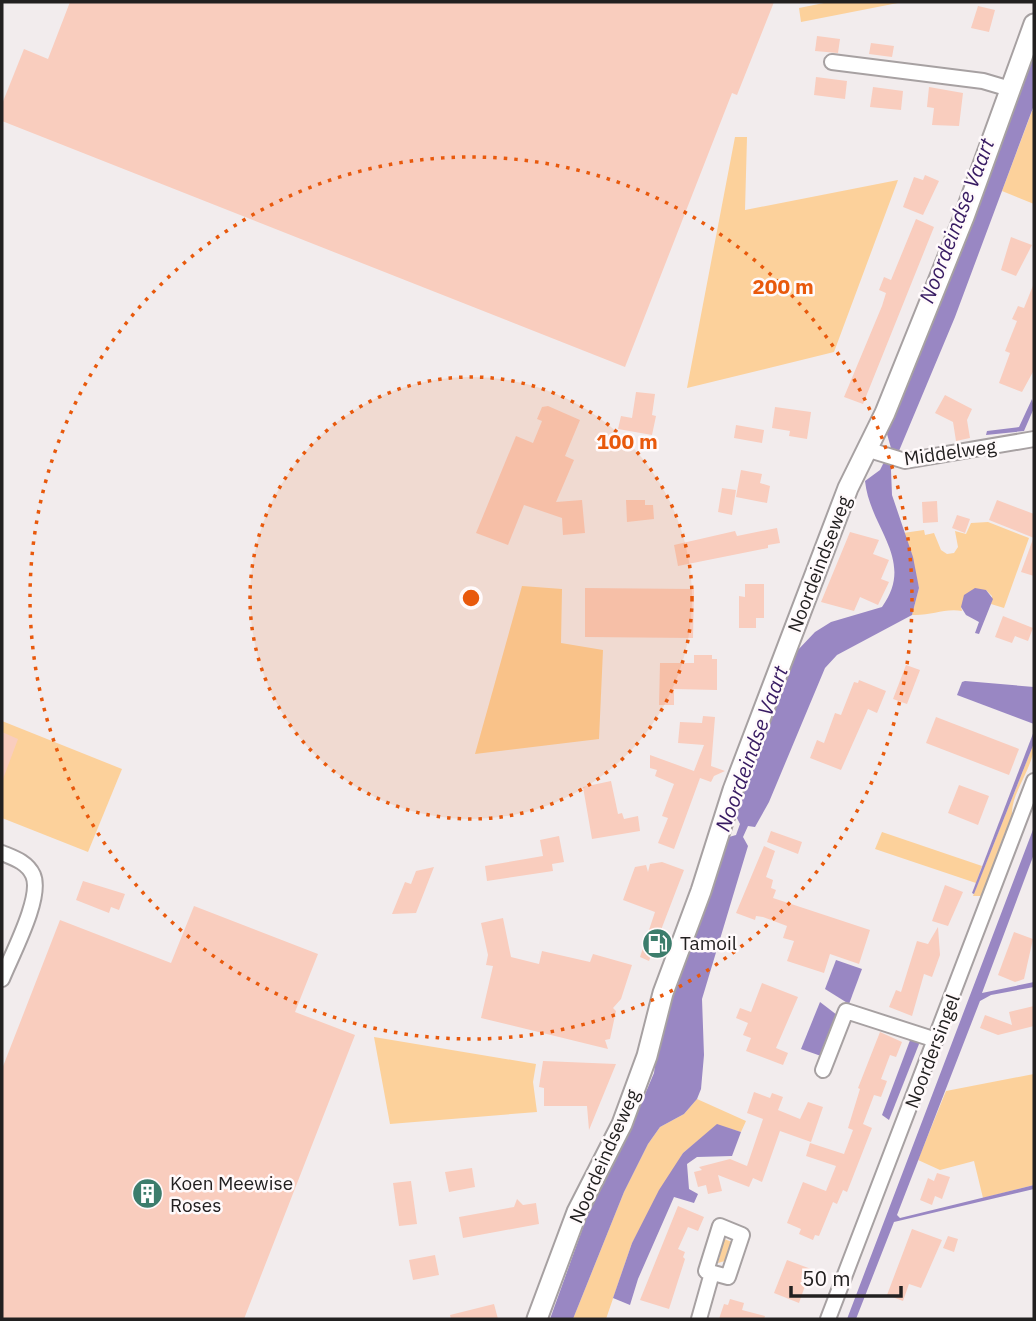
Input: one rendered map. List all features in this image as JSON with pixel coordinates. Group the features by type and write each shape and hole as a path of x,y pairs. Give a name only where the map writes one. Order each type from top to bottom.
{"street":[{"name":"Noordeindseweg","path":"537,1319 578,1212 614,1142 632,1098 647,1056 663,993 705,880 733,790 848,488 885,413 959,229 1034,24"},
{"path":"832,62 983,81 1010,89"},
{"name":"Middelweg","path":"866,449 891,459 905,461 1034,439"},
{"name":"Noordersingel","path":"828,1319 1034,781"},
{"path":"2,853 25,864 33,876 35,887 33,901 2,979"},
{"path":"823,1070 846,1011 936,1041"},
{"path":"699,1319 712,1273"}],"shaded area":[{"path":"829,2 903,2 801,22 799,8"},
{"path":"1034,51 1034,105 955,317 891,470 892,495 913,557 919,588 912,615 837,655 825,668 769,802 755,827 748,826 743,837 748,846 702,999 704,1055 701,1089 697,1099 684,1114 660,1127 648,1144 624,1192 573,1319 550,1319 590,1208 626,1139 654,1073 657,1047 671,1001 729,837 736,835 740,824 735,814 796,652 815,632 831,622 882,607 891,590 893,559 865,481 880,470 891,448 887,434"},
{"path":"1034,111 1034,204 1002,191"},
{"path":"735,137 747,137 745,210 898,180 834,352 687,388"},
{"path":"1032,399 1034,408 1024,431 986,435 987,431 1019,427"},
{"path":"988,522 1029,538 1004,608 991,604 992,596 986,590 961,607 962,611 912,615 919,588 903,533 924,530 925,535 934,533 941,550 947,554 954,553 958,547 955,531 966,534 971,523"},
{"path":"522,586 562,589 561,643 603,650 599,739 475,754"},
{"path":"975,588 986,590 993,599 979,634 975,633 979,622 966,615 961,607 964,595"},
{"path":"962,682 1034,687 1034,724 957,695"},
{"path":"2,721 122,769 88,852 2,818"},
{"path":"1034,731 1034,743 974,894 972,893"},
{"path":"1034,743 1031,761 1013,803 1013,828 1005,832 982,896 973,896"},
{"path":"1034,827 1034,854 982,993 1034,982 1034,987 991,995 980,1001 897,1215 900,1218 1034,1185 1034,1189 894,1222 856,1319 847,1319"},
{"path":"882,832 982,866 976,883 875,849"},
{"path":"836,960 862,969 849,1004 825,989"},
{"path":"820,1002 837,1015 821,1056 801,1049"},
{"path":"912,1035 921,1039 889,1120 882,1115"},
{"path":"374,1037 536,1064 533,1082 537,1112 390,1124"},
{"path":"1034,1074 1034,1185 983,1198 974,1161 940,1170 918,1160 946,1091"},
{"path":"697,1099 746,1121 741,1132 717,1125 683,1153 632,1243 606,1319 573,1319 624,1192 648,1144 660,1127 684,1114"},
{"path":"717,1124 741,1132 732,1156 697,1157 687,1164 689,1189 698,1194 694,1203 674,1197 638,1279 630,1305 613,1298 632,1243 659,1190 683,1153"},
{"path":"724,1239 732,1242 728,1260 718,1263"}],"building":[{"path":"70,2 774,2 737,95 732,93 625,367 2,121 2,104 24,49 48,59"},
{"path":"978,6 995,10 989,32 971,28"},
{"path":"817,36 840,39 838,53 815,51"},
{"path":"871,43 894,46 892,57 869,54"},
{"path":"816,77 847,81 845,99 814,95"},
{"path":"873,87 903,91 901,110 870,107"},
{"path":"929,87 963,93 959,126 932,125 934,108 927,107"},
{"path":"925,175 939,181 923,215 903,207 914,177 923,180"},
{"path":"916,219 934,227 863,404 844,397 882,306 886,293 879,290 884,277 891,280"},
{"path":"1011,237 1032,245 1016,276 1001,270"},
{"path":"1034,283 1034,370 1022,392 999,383 1010,353 1005,351 1017,321 1012,319 1018,306 1024,308"},
{"path":"636,392 655,394 652,415 656,416 652,435 618,429 621,416 632,418"},
{"path":"945,395 972,409 967,420 970,438 956,441 953,422 935,413"},
{"path":"548,406 580,420 565,456 574,460 556,502 582,500 585,533 563,535 562,518 524,505 508,545 476,533 516,436 533,443 542,421 537,419 542,407"},
{"path":"775,407 811,412 807,439 789,436 790,431 772,428"},
{"path":"736,425 764,430 762,443 734,438"},
{"path":"741,470 762,474 760,483 770,486 767,503 736,497"},
{"path":"722,488 736,490 732,515 718,512"},
{"path":"626,500 645,500 645,505 653,505 654,519 627,522"},
{"path":"997,500 1034,514 1034,538 989,520"},
{"path":"937,501 938,522 923,523 922,502"},
{"path":"957,515 970,519 965,533 952,528"},
{"path":"777,528 780,543 768,545 768,548 678,566 674,545 735,531 737,536"},
{"path":"850,532 879,540 873,554 889,560 881,579 889,582 878,605 860,597 854,611 821,602"},
{"path":"1034,540 1034,576 1021,572"},
{"path":"745,584 764,584 764,618 756,618 756,628 739,628 739,596 745,597"},
{"path":"585,588 694,589 693,638 585,637"},
{"path":"1003,616 1033,628 1028,641 1015,636 1012,643 995,637"},
{"path":"694,655 712,655 712,659 717,659 717,690 674,689 674,705 659,705 660,663 694,663"},
{"path":"906,665 920,670 907,704 893,699"},
{"path":"859,680 886,691 877,713 868,709 841,770 810,758 817,740 824,743 835,713 841,715 854,682 858,683"},
{"path":"703,716 715,717 711,766 725,771 714,776 711,782 700,778 674,849 658,843 668,818 662,816 674,784 655,776 657,770 650,768 650,755 694,771 704,745 678,743 680,722 702,723"},
{"path":"936,717 1019,749 1009,775 926,743"},
{"path":"2,732 18,739 3,779 2,779"},
{"path":"611,781 618,814 622,813 624,819 638,816 640,831 592,839 583,787"},
{"path":"959,785 989,796 978,825 948,813"},
{"path":"771,831 802,842 798,854 767,842"},
{"path":"559,836 564,862 552,864 553,871 487,881 485,866 543,856 540,840"},
{"path":"764,846 775,851 766,877 773,880 771,888 776,890 773,898 870,930 859,964 830,954 824,973 787,961 794,941 783,938 787,926 763,917 756,916 755,920 736,913"},
{"path":"662,862 684,870 661,930 666,932 658,955 652,953 649,961 640,957 655,912 623,900 635,867 646,865 648,872 650,864"},
{"path":"434,867 416,913 392,914 405,882 411,884 416,871"},
{"path":"83,881 125,894 119,910 111,907 109,913 76,900"},
{"path":"945,885 963,892 948,926 932,921"},
{"name":"Koen Meewise Roses","path":"194,906 318,954 295,1012 355,1035 244,1319 2,1319 2,1069 60,920 171,963"},
{"path":"503,918 511,957 539,964 542,951 590,962 593,954 632,965 621,999 613,1008 616,1011 610,1039 605,1040 608,1049 481,1018 493,966 486,965 488,955 481,923"},
{"path":"938,927 940,955 932,977 924,974 912,1016 889,1007 896,990 901,992 917,941 928,944"},
{"path":"1014,932 1033,939 1024,979 1015,982 998,975"},
{"path":"762,983 798,997 776,1048 788,1053 783,1065 746,1051 751,1038 743,1035 748,1023 736,1018 740,1008 751,1012"},
{"path":"1034,1006 1034,1026 998,1035 980,1028 985,1015 1012,1025 1009,1012"},
{"path":"880,1032 902,1042 896,1057 890,1055 881,1079 887,1081 881,1097 874,1095 863,1124 872,1128 847,1192 843,1190 837,1204 833,1202 819,1236 815,1235 813,1240 799,1234 801,1229 787,1223 803,1182 826,1191 836,1166 806,1156 810,1143 844,1154 853,1130 848,1128 860,1089 858,1088"},
{"path":"543,1061 616,1064 589,1130 587,1106 544,1106 544,1088 539,1087"},
{"path":"754,1092 770,1098 772,1093 783,1097 778,1110 800,1119 808,1102 823,1107 811,1142 780,1131 762,1182 753,1178 749,1187 718,1175 722,1191 708,1194 706,1185 698,1187 694,1172 702,1170 699,1167 730,1159 747,1166 763,1119 747,1113"},
{"path":"472,1168 475,1187 449,1192 445,1172"},
{"path":"937,1173 950,1177 942,1199 935,1196 932,1205 920,1200 928,1178 934,1181"},
{"path":"411,1181 417,1224 399,1226 393,1183"},
{"path":"517,1199 523,1205 536,1203 539,1224 463,1238 459,1217 514,1207"},
{"path":"678,1206 704,1217 698,1231 688,1227 678,1249 685,1252 685,1259 669,1309 640,1300"},
{"path":"912,1229 942,1240 921,1288 909,1284 903,1301 887,1295"},
{"path":"948,1236 958,1239 954,1252 943,1248"},
{"path":"435,1255 439,1275 413,1280 409,1260"},
{"path":"787,1260 811,1269 799,1303 774,1293"},
{"path":"730,1299 744,1303 742,1310 765,1316 764,1319 719,1319 724,1304 728,1305"},
{"path":"494,1304 498,1319 451,1319 450,1315"}],"place":[{"name":"Tamoil","path":"657,943"},
{"name":"Koen Meewise Roses","path":"147,1194"}],"water label":[{"name":"Noordeindse Vaart","path":"957,221"},
{"name":"Noordeindse Vaart","path":"752,749"}]}
